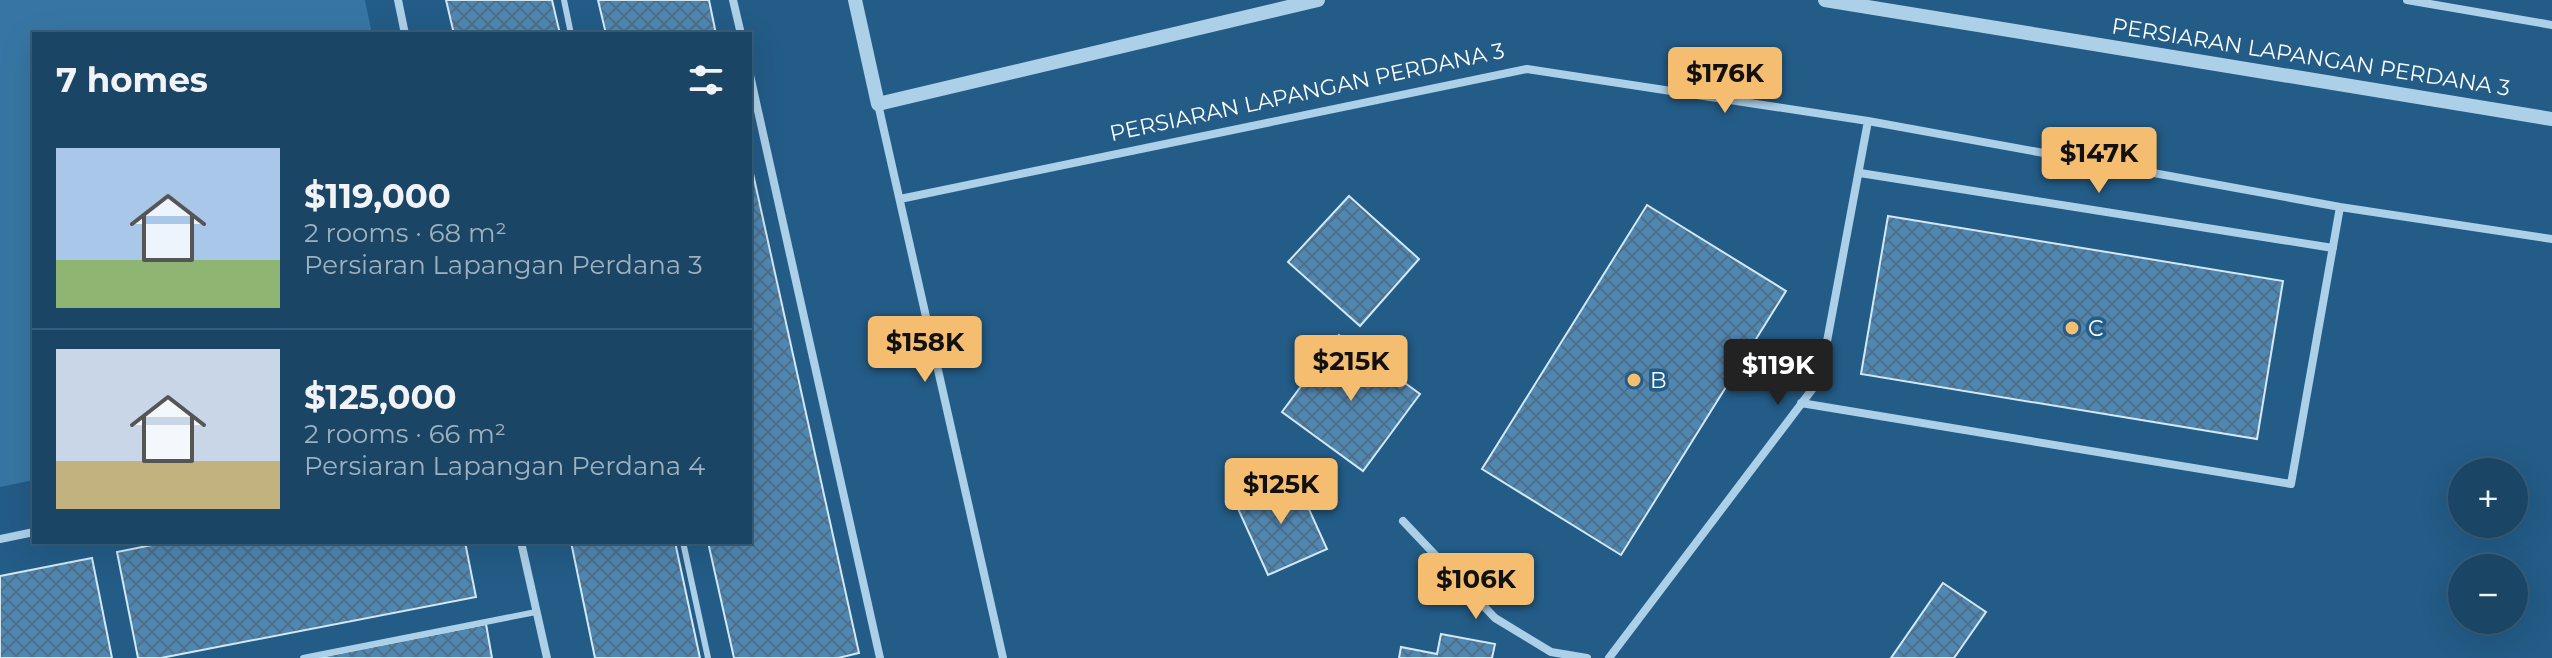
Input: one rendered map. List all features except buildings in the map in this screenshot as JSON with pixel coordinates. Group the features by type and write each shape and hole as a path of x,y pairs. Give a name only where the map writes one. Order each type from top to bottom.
{"street":[{"path":"398,0 405,32"},
{"path":"733,0 741,32"},
{"path":"855,0 1003,658"},
{"path":"878,104 1318,0"},
{"name":"PERSIARAN LAPANGAN PERDANA 3","path":"1825,0 2552,119"},
{"path":"2407,0 2552,25"},
{"name":"PERSIARAN LAPANGAN PERDANA 3","path":"900,199 1527,69 1868,121 2340,207 2552,239"},
{"path":"752,96 754,116 880,658"},
{"path":"1609,658 1820,379 1868,121"},
{"path":"1860,173 2333,248"},
{"path":"1801,403 2291,484 2340,207"},
{"path":"1403,521 1495,618 1551,652 1587,658"},
{"path":"0,539 32,532"},
{"path":"521,544 547,658"}],"lane":[{"path":"564,0 571,32"},
{"path":"683,544 708,658"},
{"path":"303,658 536,612"}],"shaded area":[{"path":"0,0 365,0 372,32 32,32 32,480 0,487"}],"place":[{"name":"C","path":"2072,328"},
{"name":"B","path":"1634,380"}]}
